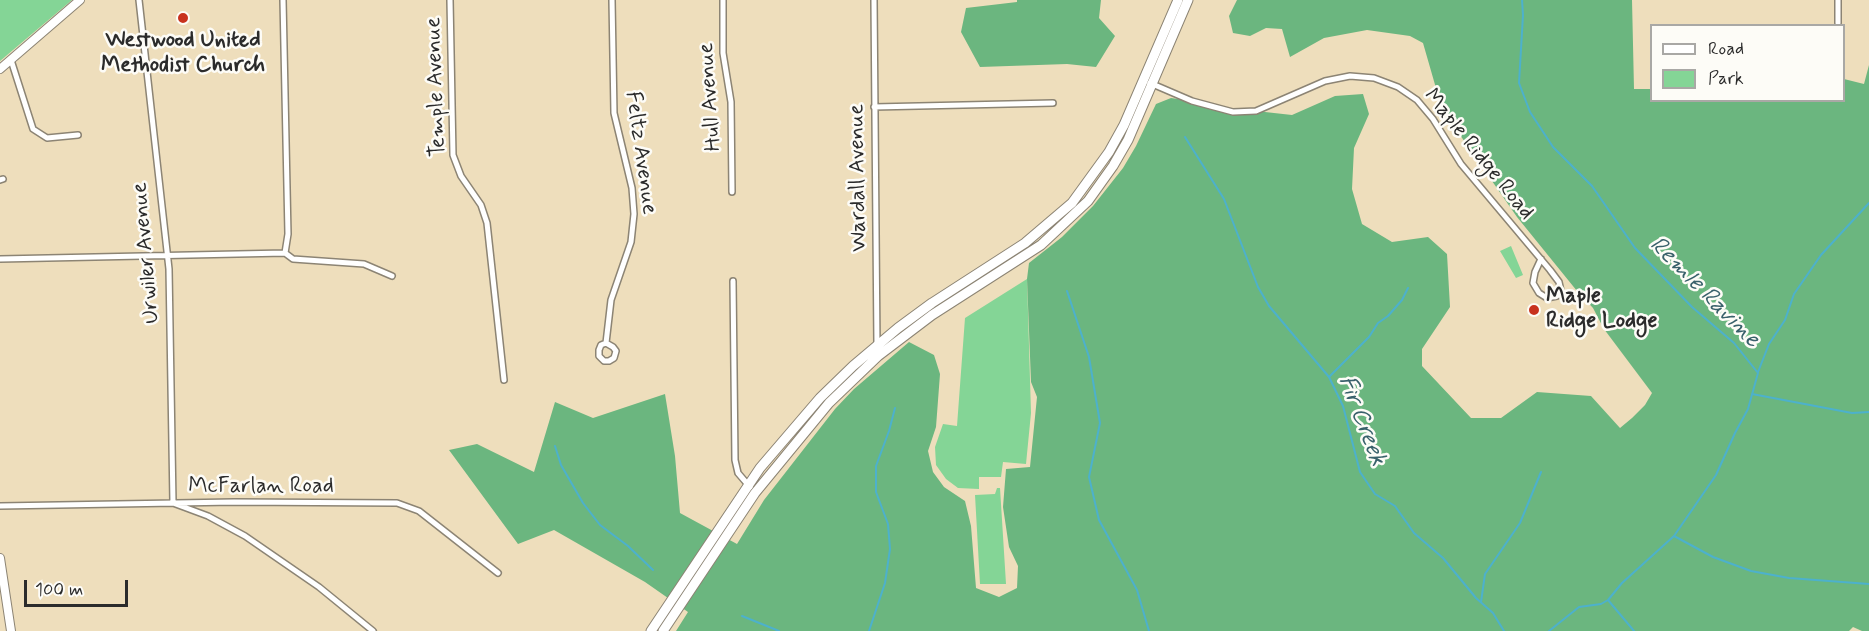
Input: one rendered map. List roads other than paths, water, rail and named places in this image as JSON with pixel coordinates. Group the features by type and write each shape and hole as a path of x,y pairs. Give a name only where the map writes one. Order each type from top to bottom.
{"main road":[{"path":"0,69 80,0"},
{"path":"663,631 752,489 760,468 820,398 877,344 932,303 1025,243 1072,203 1109,152 1124,126 1178,0"},
{"path":"651,631 752,489 829,403 878,356 932,315 1024,257 1057,232 1088,201 1113,166 1140,116 1188,0"},
{"path":"0,558 11,631"}],"street":[{"name":"Urwiler Avenue","path":"139,0 170,289 173,503"},
{"path":"283,0 288,234 285,253"},
{"name":"Temple Avenue","path":"450,0 453,155 461,176 481,205 487,223 504,380"},
{"name":"Feltz Avenue","path":"606,343 608,316 631,242 634,214 632,188 614,113 612,0"},
{"name":"Hull Avenue","path":"723,0 723,53 731,102 732,192"},
{"name":"Wardall Avenue","path":"874,0 878,356"},
{"path":"1838,0 1838,23"},
{"path":"11,60 30,124 37,133 53,139 78,135"},
{"name":"Maple Ridge Road","path":"1143,80 1192,101 1233,112 1256,111 1324,81 1350,76 1374,78 1398,87 1417,100 1433,119 1461,164 1542,259 1559,282 1561,291 1557,296 1547,298 1539,293 1533,283 1535,272 1542,259"},
{"path":"874,107 1053,104"},
{"path":"0,259 285,253 292,259 364,264 392,276"},
{"path":"733,281 735,460 738,473 752,489"},
{"path":"173,503 208,516 246,536 319,587 373,631"},
{"name":"McFarlan Road","path":"0,506 173,503 404,504 419,511 498,573"}],"waterway":[{"name":"Remle Ravine","path":"1522,0 1519,83 1530,112 1553,147 1592,186 1635,248 1692,307 1734,343 1758,373 1748,409 1716,475 1674,536 1622,583 1608,600 1601,604 1579,607 1549,631"},
{"name":"Fir Creek","path":"1185,137 1224,199 1258,287 1269,306 1329,377 1343,406 1360,472 1375,494 1395,506 1414,533 1443,558 1476,598 1493,613 1504,631"},
{"path":"1758,372 1769,344 1785,320 1794,294 1821,255 1869,203"},
{"path":"1329,377 1369,337 1378,323 1388,316 1402,300 1408,288"},
{"path":"1067,291 1089,357 1100,423 1089,477 1099,520 1137,590 1149,631"},
{"path":"1752,394 1852,413 1869,412"},
{"path":"869,631 885,583 890,549 888,524 876,492 876,466 895,408"},
{"path":"555,446 561,465 583,503 600,525 628,546 653,570"},
{"path":"1481,602 1485,574 1520,523 1541,472"},
{"path":"1674,536 1713,557 1751,571 1789,578 1869,584"},
{"path":"1608,600 1634,631"},
{"path":"742,616 779,631"}],"place":[{"name":"Westwood United Methodist Church","path":"183,18"},
{"name":"Maple Ridge Lodge","path":"1534,310"}]}
